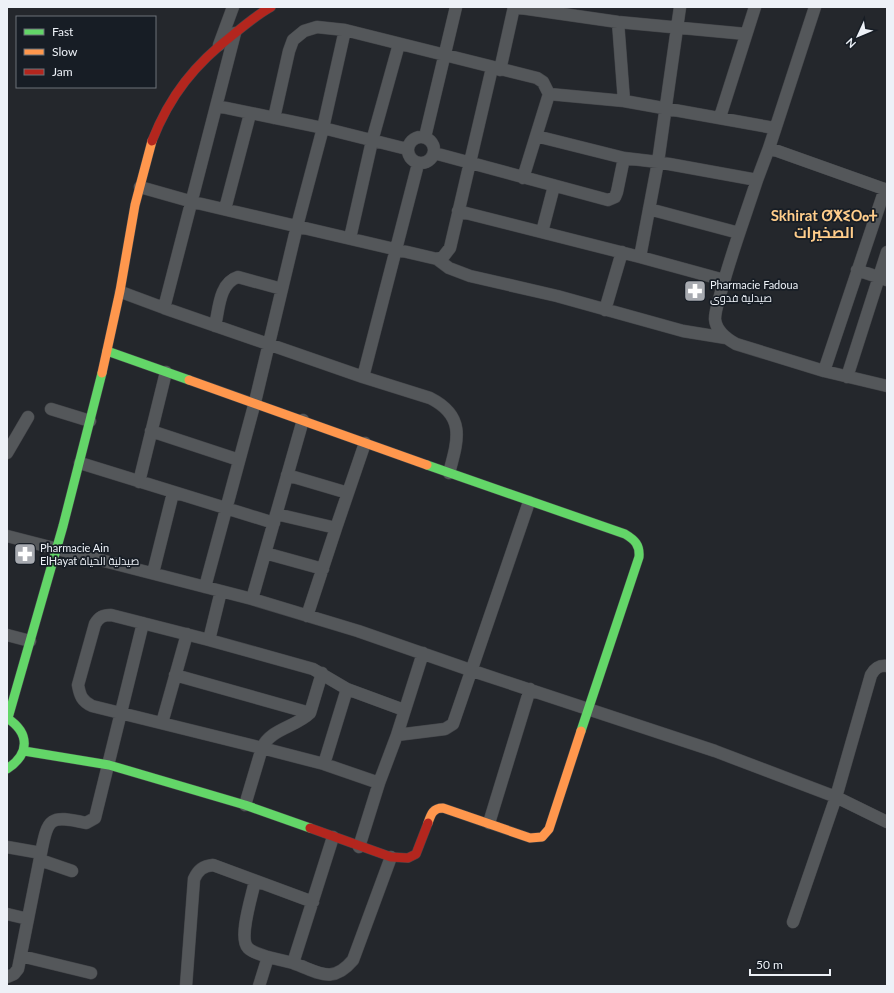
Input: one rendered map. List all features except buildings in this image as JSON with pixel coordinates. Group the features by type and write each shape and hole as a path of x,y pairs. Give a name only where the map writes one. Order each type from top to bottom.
{"street":[{"path":"219,45 233,7"},
{"path":"7,769 18,762 24,751 25,744 22,732 14,721 8,718 80,463 121,292 140,187 156,129 173,97 188,76 207,55 271,7"},
{"path":"425,137 456,7"},
{"path":"437,259 443,257 450,248 469,164 514,7 618,22 746,34"},
{"path":"640,257 667,107 680,7"},
{"path":"720,117 755,7"},
{"path":"815,7 774,128 769,148 739,233 724,280 715,320 719,329 726,338 736,344 824,371 887,386"},
{"path":"618,22 624,101"},
{"path":"274,118 289,51 293,40 304,31 317,27 345,30 496,69 537,78 543,82 549,94 523,178"},
{"path":"205,587 255,402 297,226 323,128 345,30"},
{"path":"164,308 193,202 236,33"},
{"path":"350,238 372,141 400,44"},
{"path":"549,94 624,101 667,107 774,128"},
{"path":"217,106 323,128 372,141 407,148"},
{"path":"225,209 250,114"},
{"path":"536,136 624,158 658,162 757,180"},
{"path":"425,137 432,144 434,154 428,162 418,164 412,161 408,155 407,148 413,139 425,137"},
{"path":"769,148 886,189 857,270 824,371"},
{"path":"434,154 608,200 611,199 617,192 624,158"},
{"path":"363,377 418,164"},
{"path":"542,232 554,186"},
{"path":"140,187 193,202 437,259 449,268 470,276 512,285 683,331 726,338"},
{"path":"649,209 739,233"},
{"path":"458,210 724,280"},
{"path":"605,310 622,252"},
{"path":"847,377 883,278 887,252"},
{"path":"857,270 883,278"},
{"path":"215,326 223,289 232,279 238,277 282,289"},
{"path":"121,292 268,346 430,398 440,403 455,420 457,432 456,446 449,473"},
{"path":"24,751 108,765 245,805 359,847 391,857 413,858 416,854 432,812 437,808 443,808 530,838 542,837 546,834 639,557 640,548 632,538 624,534 365,443 255,402 107,351"},
{"path":"139,482 166,372"},
{"path":"51,409 90,422"},
{"path":"7,453 11,436 28,417"},
{"path":"252,599 303,420"},
{"path":"151,431 240,460"},
{"path":"307,616 365,443"},
{"path":"80,463 226,509 275,519 336,528"},
{"path":"288,475 348,493"},
{"path":"153,573 173,493"},
{"path":"397,735 449,727 455,719 530,502"},
{"path":"7,536 252,599 423,653 472,671 589,708 715,751 836,797 887,822"},
{"path":"266,553 323,569"},
{"path":"210,640 222,591"},
{"path":"378,783 324,764 120,713 84,702 80,695 78,685 95,624 98,619 104,615 111,615 210,640 313,669 322,673 347,690 404,710"},
{"path":"10,980 18,969 45,832 55,820 62,818 86,823 91,822 95,818 143,623"},
{"path":"162,723 187,634"},
{"path":"7,635 30,641"},
{"path":"359,847 378,783 397,735 423,653"},
{"path":"793,922 836,797 871,675 874,669 880,666 887,666"},
{"path":"245,805 262,748 269,736 297,723 310,713 322,673"},
{"path":"175,675 310,713"},
{"path":"489,823 530,689"},
{"path":"324,764 347,690"},
{"path":"293,963 333,837"},
{"path":"7,846 40,856 72,871"},
{"path":"255,882 244,932 245,943 252,951 268,957 293,963 324,981 333,975 340,973 353,960 391,857"},
{"path":"186,986 194,879 196,873 206,866 213,865 255,882 312,902"},
{"path":"7,914 28,919"},
{"path":"21,956 91,973"},
{"path":"259,986 268,957"}],"traffic: fast":[{"path":"107,351 189,380"},
{"path":"8,718 63,526 102,373"},
{"path":"427,465 625,534 632,538 638,546 639,557 581,731"},
{"path":"7,718 20,730 24,744 20,757 7,769"},
{"path":"24,751 109,765 245,805 310,828"}],"traffic: slow":[{"path":"102,373 120,291 135,205 152,141"},
{"path":"189,380 427,465"},
{"path":"428,823 433,812 437,809 443,808 530,838 542,837 549,829 581,731"}],"traffic: jam":[{"path":"152,141 167,109 185,82 196,69 220,45 252,19 271,7"},
{"path":"310,828 391,857 408,858 416,854 428,823"}],"place":[{"name":"Pharmacie Fadoua صيدلية فدوى","path":"695,291"},
{"name":"Pharmacie Ain ElHayat صيدلية الحياة","path":"25,554"}],"district":[{"name":"Skhirat ⵚⵅⵉⵔⴰⵜ الصخيرات","path":"824,224"}]}
